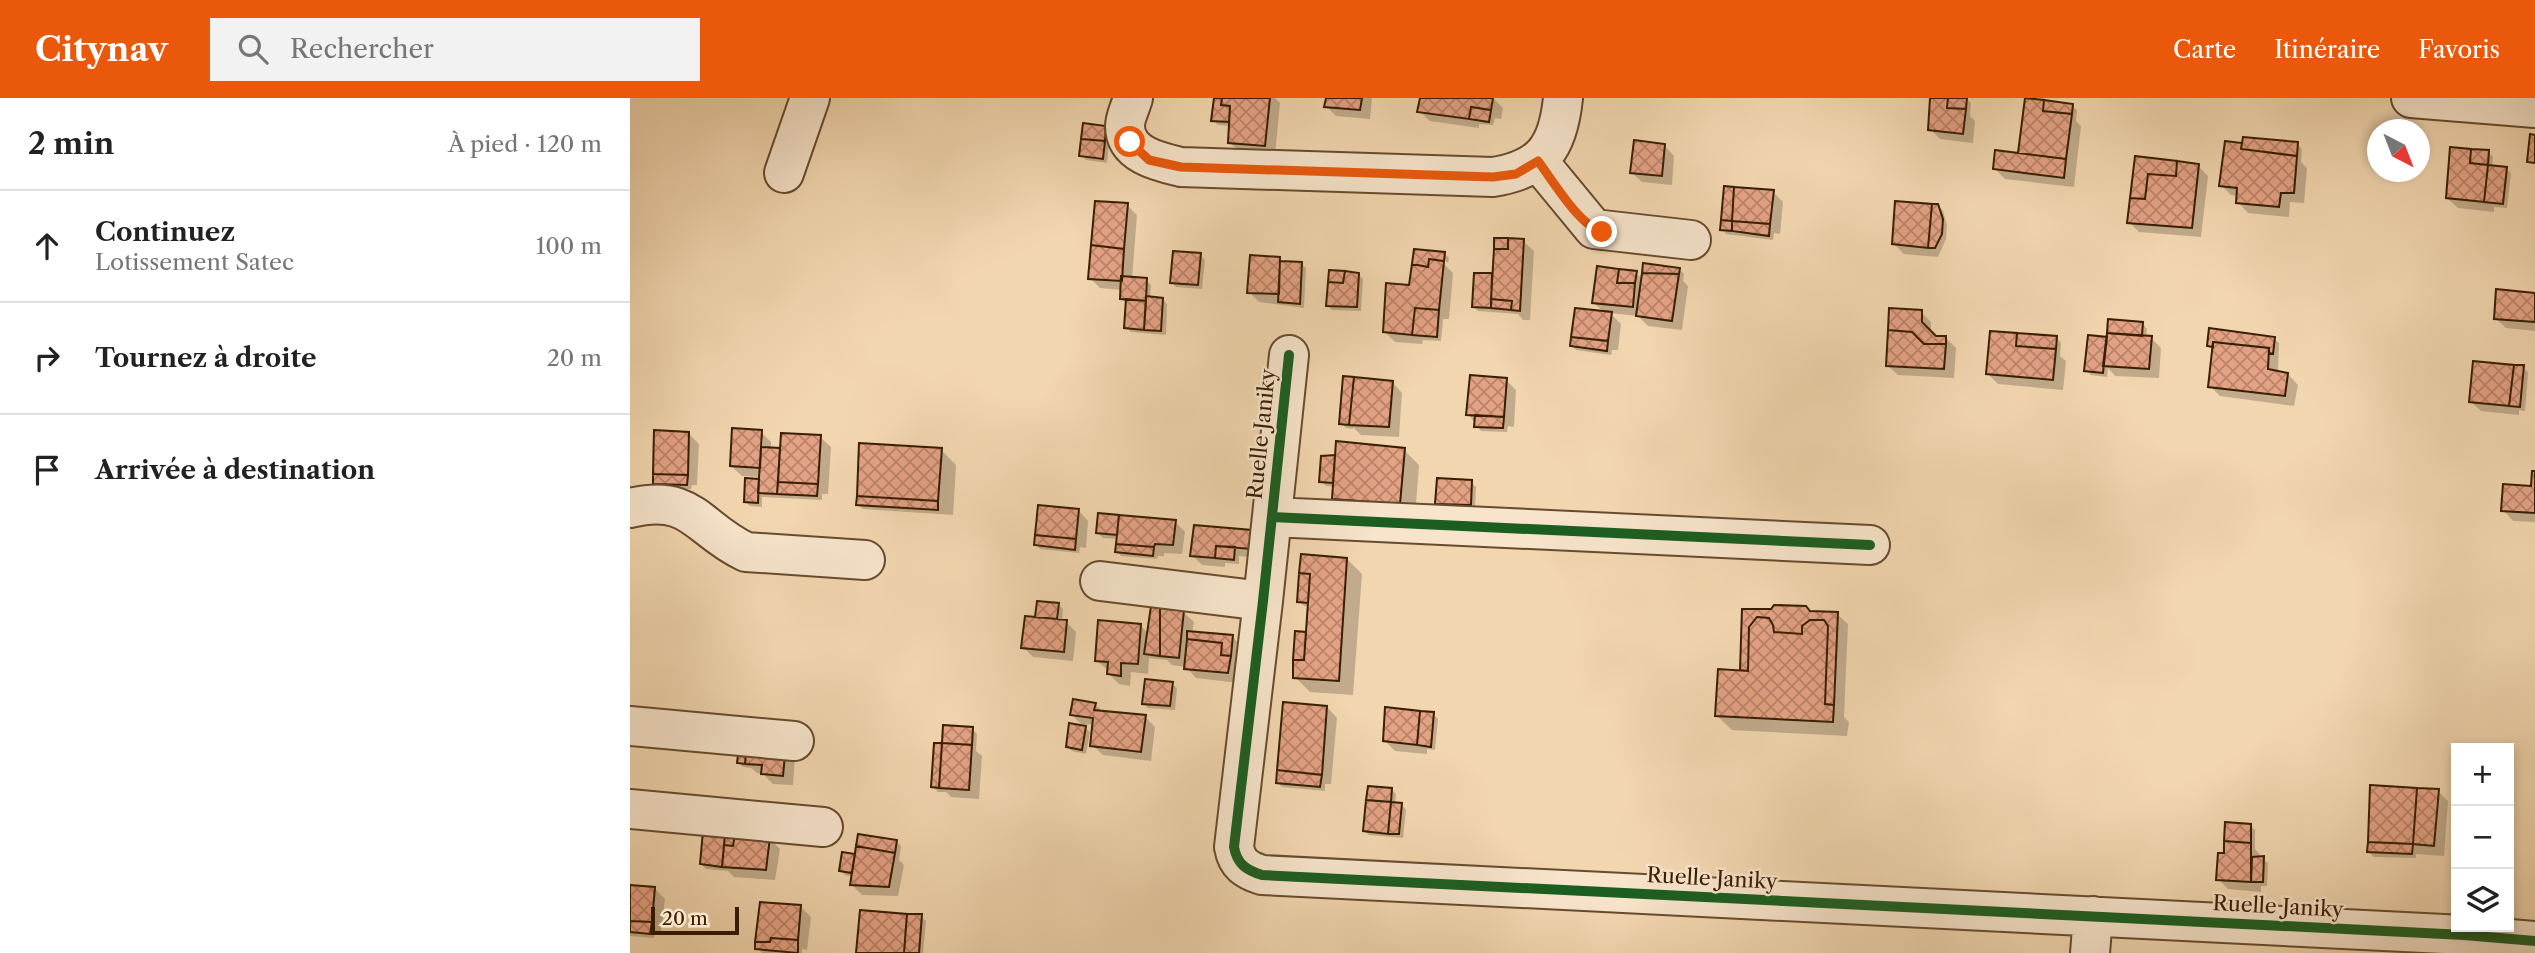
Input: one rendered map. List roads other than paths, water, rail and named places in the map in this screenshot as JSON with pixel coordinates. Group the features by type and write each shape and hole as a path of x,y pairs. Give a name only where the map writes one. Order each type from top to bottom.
{"street":[{"path":"784,173 810,98"},
{"path":"1133,98 1125,127 1130,142 1149,160 1181,167 1493,177 1516,174 1538,161 1553,142 1563,98"},
{"path":"2411,98 2535,108"},
{"path":"1538,161 1594,229 1691,240"},
{"name":"Ruelle Janiky","path":"1289,355 1234,846 1236,857 1242,866 1251,872 1262,875 2091,935 2464,935 2535,941"},
{"path":"630,508 652,503 677,506 710,527 729,544 746,552 865,560"},
{"name":"Ruelle Janiky","path":"1272,517 1870,545"},
{"path":"1100,582 1263,601"},
{"path":"630,726 794,741"},
{"path":"630,809 823,827"}]}
